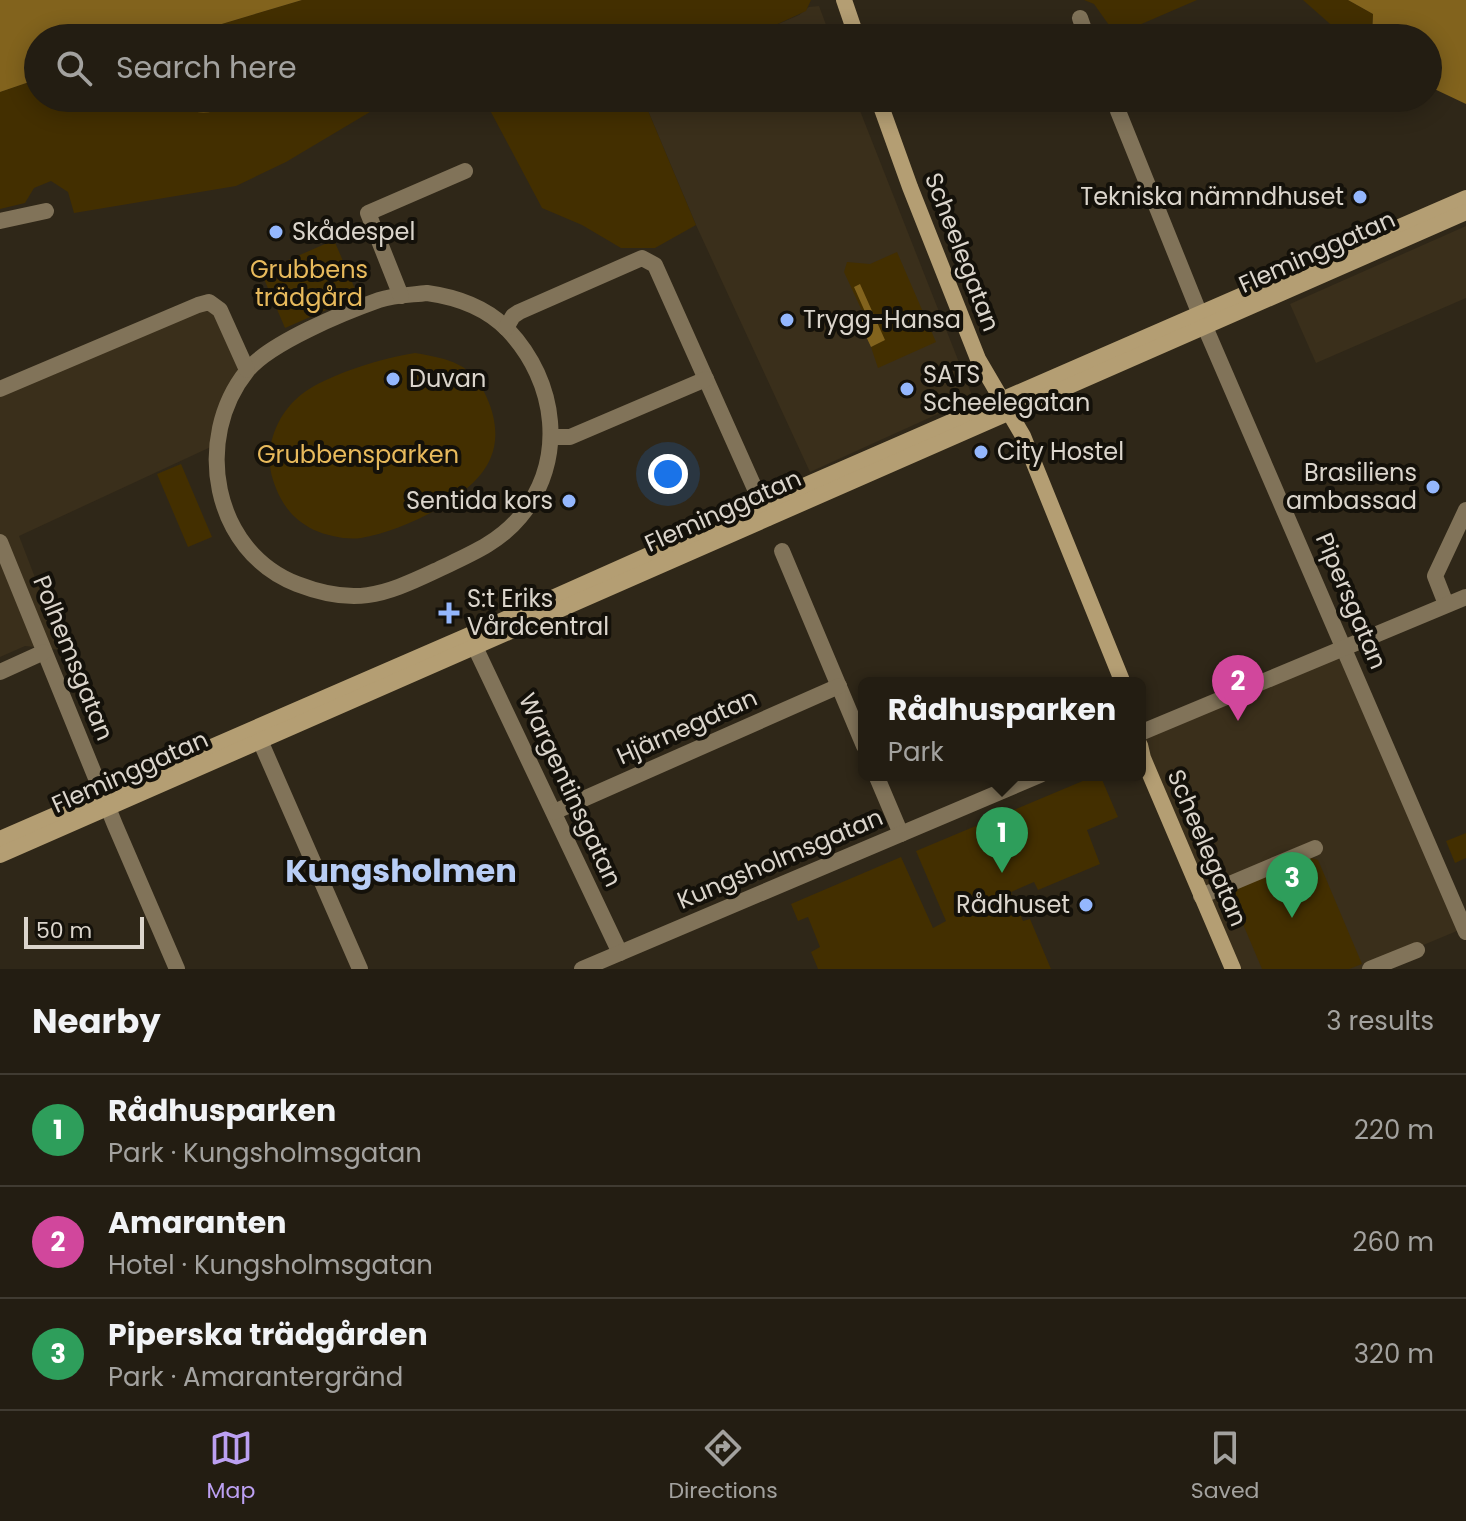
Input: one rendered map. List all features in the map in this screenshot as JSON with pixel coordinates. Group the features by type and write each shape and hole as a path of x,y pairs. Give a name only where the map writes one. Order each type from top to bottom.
{"street":[{"path":"844,0 852,24"},
{"path":"1080,18 1082,24"},
{"name":"Scheelegatan","path":"883,112 978,359 1030,453 1121,677"},
{"name":"Pipersgatan","path":"1118,112 1203,320 1466,932"},
{"path":"401,296 368,213 465,171"},
{"name":"Fleminggatan","path":"1203,320 1466,198"},
{"path":"0,221 46,211"},
{"name":"Fleminggatan","path":"0,855 106,801 1004,406 1466,212"},
{"path":"506,328 519,312 642,258 655,265 765,511"},
{"path":"427,293 458,299 506,328 522,348 538,377 551,412 553,437 539,487 521,516 495,542 396,589 357,597 323,594 284,579 252,553 228,517 221,499 216,438 226,404 247,370 278,345 381,299 401,296 427,293"},
{"path":"0,389 209,302 220,310 247,370"},
{"path":"553,437 570,437 706,379"},
{"path":"1446,604 1435,576 1466,510"},
{"name":"Fleminggatan","path":"257,734 475,647 765,511"},
{"name":"Polhemsgatan","path":"0,542 177,969"},
{"path":"782,551 858,732"},
{"path":"1146,730 1466,597"},
{"name":"Wargentinsgatan","path":"475,647 620,953"},
{"path":"0,672 44,652"},
{"name":"Hjärnegatan","path":"554,812 839,686"},
{"path":"257,734 360,969"},
{"name":"Scheelegatan","path":"1146,765 1233,969"},
{"path":"879,781 901,834"},
{"name":"Kungsholmsgatan","path":"582,969 1026,781"},
{"name":"Fleminggatan","path":"0,839 106,801"},
{"path":"1201,896 1315,848"},
{"path":"1370,969 1417,950"}],"shaded area":[{"path":"0,0 302,0 222,24 24,24 24,84 0,92"},
{"path":"1348,0 1466,0 1466,104 1442,93 1442,24 1373,24 1373,14"},
{"path":"819,6 826,24 779,24 799,15 809,7"},
{"path":"649,112 861,112 973,398 810,472 696,225"},
{"path":"1466,226 1466,298 1316,363 1290,304"},
{"path":"860,284 885,340 871,347 864,332 858,334 852,321 866,314 854,287"},
{"path":"209,304 246,370 215,445 19,536 63,650 25,646 0,657 0,388"},
{"path":"1344,647 1464,928 1366,969 1233,969 1146,749 1146,731"}],"green space":[{"path":"302,0 811,0 806,11 778,24 222,24"},
{"path":"1084,0 1197,0 1141,24 1108,24 1094,4"},
{"path":"1303,0 1348,0 1373,14 1373,24 1330,24"},
{"path":"24,84 24,112 370,112 286,162 236,186 74,213 68,192 51,181 34,188 25,203 0,209 0,92"},
{"path":"491,112 649,112 696,225 655,248 621,248 582,225 542,208"},
{"name":"Grubbens trädgård","path":"334,240 358,296 285,328 261,272"},
{"path":"897,252 936,342 878,368 871,347 884,340 855,287 867,314 864,315 844,272 847,262 870,264"},
{"name":"Grubbensparken","path":"415,353 458,365 481,386 495,427 493,450 483,472 454,499 416,520 378,534 343,538 306,526 293,516 284,503 270,469 274,433 285,412 302,394 326,380 388,358"},
{"path":"181,464 212,537 188,547 157,474"},
{"path":"1083,781 1103,781 1118,817 1087,830 1100,864 1038,890 1034,882 1011,892 1023,921 1030,919 1051,969 818,969 811,952 820,947 808,917 798,921 791,904 901,857 933,928 946,921 916,851"},
{"path":"1466,833 1466,858 1455,863 1446,841"},
{"path":"1308,857 1318,860 1362,964 1349,969 1262,969 1229,891"}],"place":[{"name":"Tekniska nämndhuset","path":"1360,197"},
{"name":"Skådespel","path":"276,232"},
{"name":"Trygg-Hansa","path":"787,320"},
{"name":"Duvan","path":"393,379"},
{"name":"SATS Scheelegatan","path":"907,389"},
{"name":"City Hostel","path":"981,452"},
{"name":"Brasiliens ambassad","path":"1433,487"},
{"name":"Sentida kors","path":"569,501"},
{"name":"S:t Eriks Vårdcentral","path":"449,613"},
{"name":"Amaranten","path":"1238,721"},
{"name":"Rådhusparken","path":"1002,873"},
{"name":"Rådhuset","path":"1086,905"},
{"name":"Piperska trädgården","path":"1292,918"}],"district":[{"name":"Kungsholmen","path":"401,871"}]}
